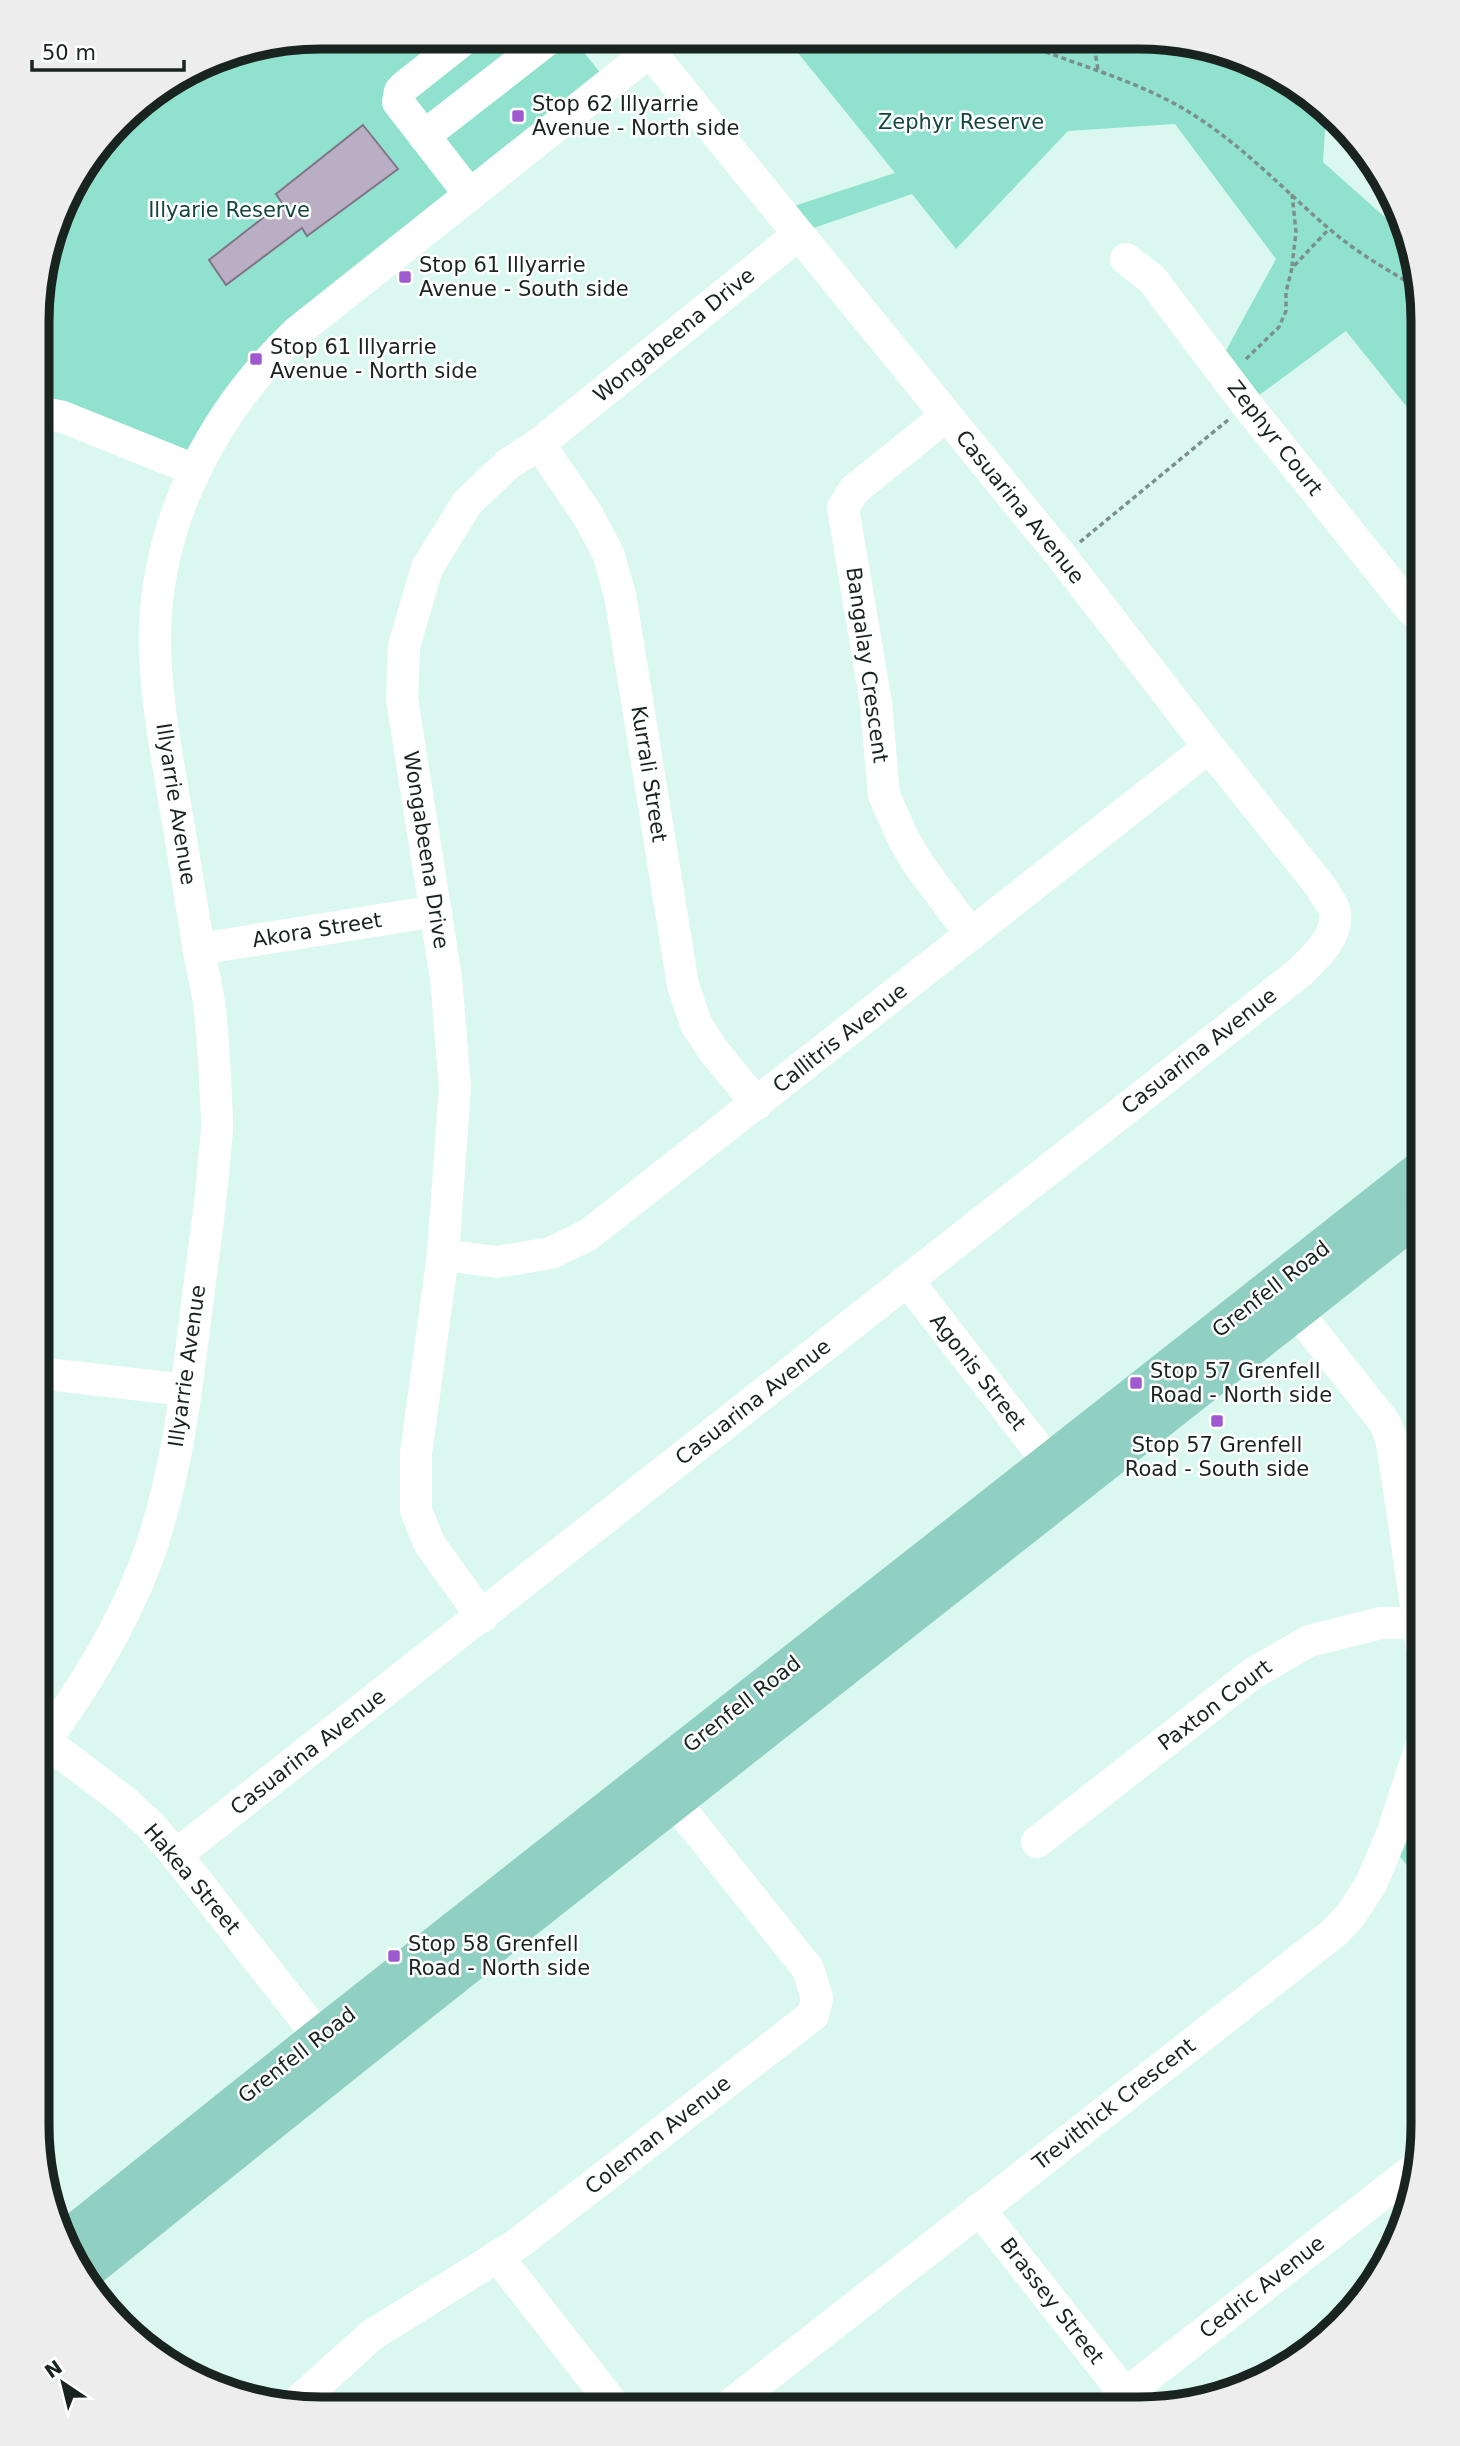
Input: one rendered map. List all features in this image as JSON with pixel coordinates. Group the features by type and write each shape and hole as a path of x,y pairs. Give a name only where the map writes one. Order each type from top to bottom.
{"main road":[{"name":"Grenfell Road","path":"72,2234 319,2037 664,1788 1059,1477 1286,1298 1411,1179"},
{"name":"Grenfell Road","path":"1286,1298 1411,1219"},
{"name":"Grenfell Road","path":"90,2268 386,2027 664,1788"}],"street":[{"path":"452,49 400,90 398,102 470,194"},
{"path":"424,136 536,49"},
{"name":"Illyarrie Avenue","path":"49,1734 106,1649 156,1532 181,1429 211,1194 217,1122 210,1009 157,679 155,631 164,559 176,516 215,431 244,388 270,358 297,332 654,49"},
{"name":"Casuarina Avenue","path":"176,1855 1299,973 1334,933 1335,910 1321,887 1062,557 798,235 662,49"},
{"name":"Wongabeena Drive","path":"482,1617 429,1544 416,1510 416,1454 443,1255 455,1086 446,978 402,699 404,646 427,568 467,503 509,464 539,444 798,235"},
{"name":"Zephyr Court","path":"1125,259 1152,279 1247,405 1411,610"},
{"path":"49,414 63,417 195,470"},
{"name":"Bangalay Crescent","path":"946,416 854,489 843,508 876,703 884,795 904,840 919,865 971,935"},
{"name":"Kurrali Street","path":"539,444 587,513 608,553 620,594 683,985 696,1024 757,1104"},
{"name":"Callitris Avenue","path":"443,1255 497,1262 551,1253 588,1236 1209,747"},
{"name":"Akora Street","path":"199,949 436,911"},
{"name":"Agonis Street","path":"907,1280 1059,1477"},
{"path":"1286,1298 1385,1423 1411,1493"},
{"path":"49,1374 186,1390"},
{"name":"Paxton Court","path":"1037,1842 1263,1667 1309,1641 1381,1623 1411,1623"},
{"name":"Hakea Street","path":"49,1751 124,1801 151,1826 319,2037"},
{"name":"Trevithick Crescent","path":"740,2397 1335,1932 1350,1916 1371,1884 1392,1834 1411,1776"},
{"name":"Coleman Avenue","path":"310,2396 372,2336 527,2236 813,2015 817,1998 808,1969 664,1788"},
{"name":"Cedric Avenue","path":"1123,2397 1405,2182"},
{"name":"Brassey Street","path":"979,2209 1112,2397"},
{"path":"498,2256 607,2397"}],"path":[{"path":"1041,49 1168,99 1194,115 1267,170 1329,229 1408,282"},
{"path":"1095,49 1098,70"},
{"path":"1225,376 1279,327 1286,312 1287,285 1296,232 1292,194"},
{"path":"1292,268 1329,229"},
{"path":"1062,557 1247,405"}],"green space":[{"name":"Illyarie Reserve","path":"321,49 581,49 609,84 297,332 195,470 49,416 49,321 51,286 58,251 85,185 117,142 156,105 185,85 234,63 268,54"},
{"name":"Zephyr Reserve","path":"795,49 1174,51 1226,63 1259,77 1290,95 1325,124 1323,162 1393,224 1409,286 1411,412 1346,331 1254,399 1223,356 1276,259 1175,124 1068,131 956,249 912,194 808,230 791,207 895,173"},
{"path":"1411,1817 1411,1870 1397,1853"}],"building":[{"path":"363,125 398,169 307,236 302,228 226,285 209,260 282,203 276,194"}],"place":[{"name":"Stop 62 Illyarrie Avenue - North side","path":"518,116"},
{"name":"Stop 61 Illyarrie Avenue - South side","path":"405,277"},
{"name":"Stop 61 Illyarrie Avenue - North side","path":"256,359"},
{"name":"Stop 57 Grenfell Road - North side","path":"1136,1383"},
{"name":"Stop 57 Grenfell Road - South side","path":"1217,1421"},
{"name":"Stop 58 Grenfell Road - North side","path":"394,1956"}]}
